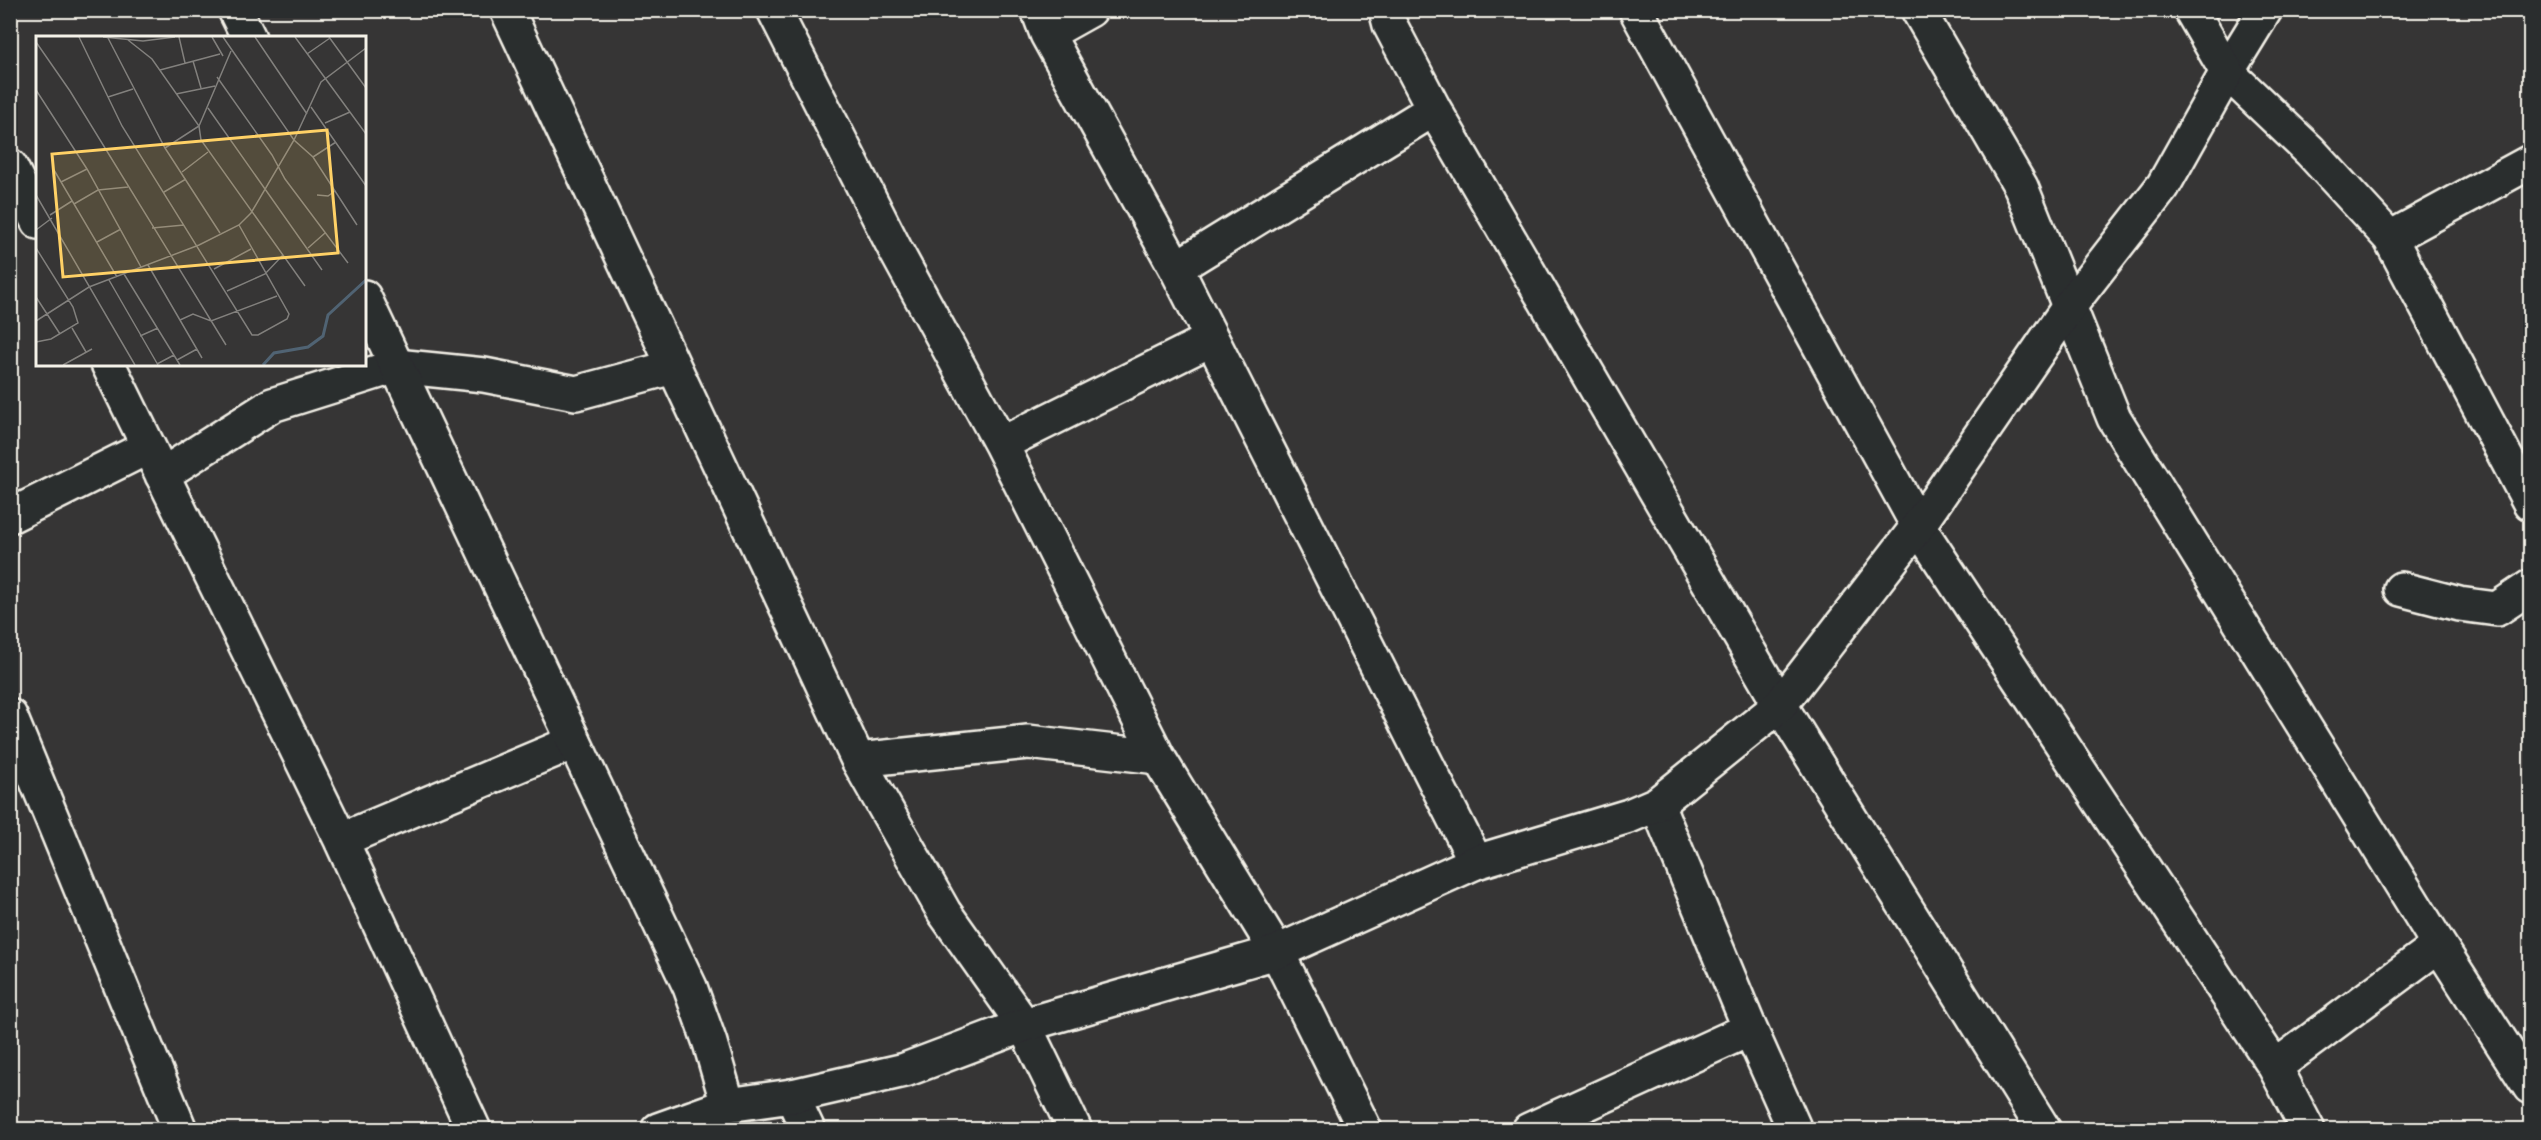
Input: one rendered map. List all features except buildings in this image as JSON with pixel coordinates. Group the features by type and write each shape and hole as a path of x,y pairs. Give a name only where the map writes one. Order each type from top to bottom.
{"street":[{"path":"235,10 248,36"},
{"path":"507,10 858,760 944,912 1024,1025 1075,1130"},
{"path":"774,10 896,251 1001,444 1158,757 1277,952 1365,1130"},
{"path":"1090,10 1042,22 1176,268 1476,862"},
{"path":"1386,10 1390,25 1434,110 1780,705 2032,1124"},
{"path":"1636,10 1918,526 2275,1067 2307,1130"},
{"path":"1918,10 2021,187 2114,418 2439,945 2530,1088"},
{"path":"2191,10 2227,72 2310,151 2390,238 2530,503"},
{"path":"658,1130 728,1106 792,1095 905,1070 1024,1025 1277,952 1476,862 1629,816 1657,804 1780,705 1918,526 2068,308 2163,186 2265,10"},
{"path":"1176,268 1434,110"},
{"path":"2390,238 2530,162"},
{"path":"10,166 36,218"},
{"path":"366,301 690,987 710,1043 728,1106"},
{"path":"1001,444 1212,339"},
{"path":"109,366 341,840 474,1130"},
{"path":"10,516 155,461 272,405 396,366 484,375 576,393 673,367"},
{"path":"2401,589 2459,604 2498,609 2530,587"},
{"path":"10,716 180,1130"},
{"path":"341,840 574,742"},
{"path":"858,760 1028,742 1158,757"},
{"path":"1657,804 1750,1029 1795,1130"},
{"path":"2275,1067 2439,945"},
{"path":"1529,1130 1750,1029"},
{"path":"792,1095 808,1130"}]}
